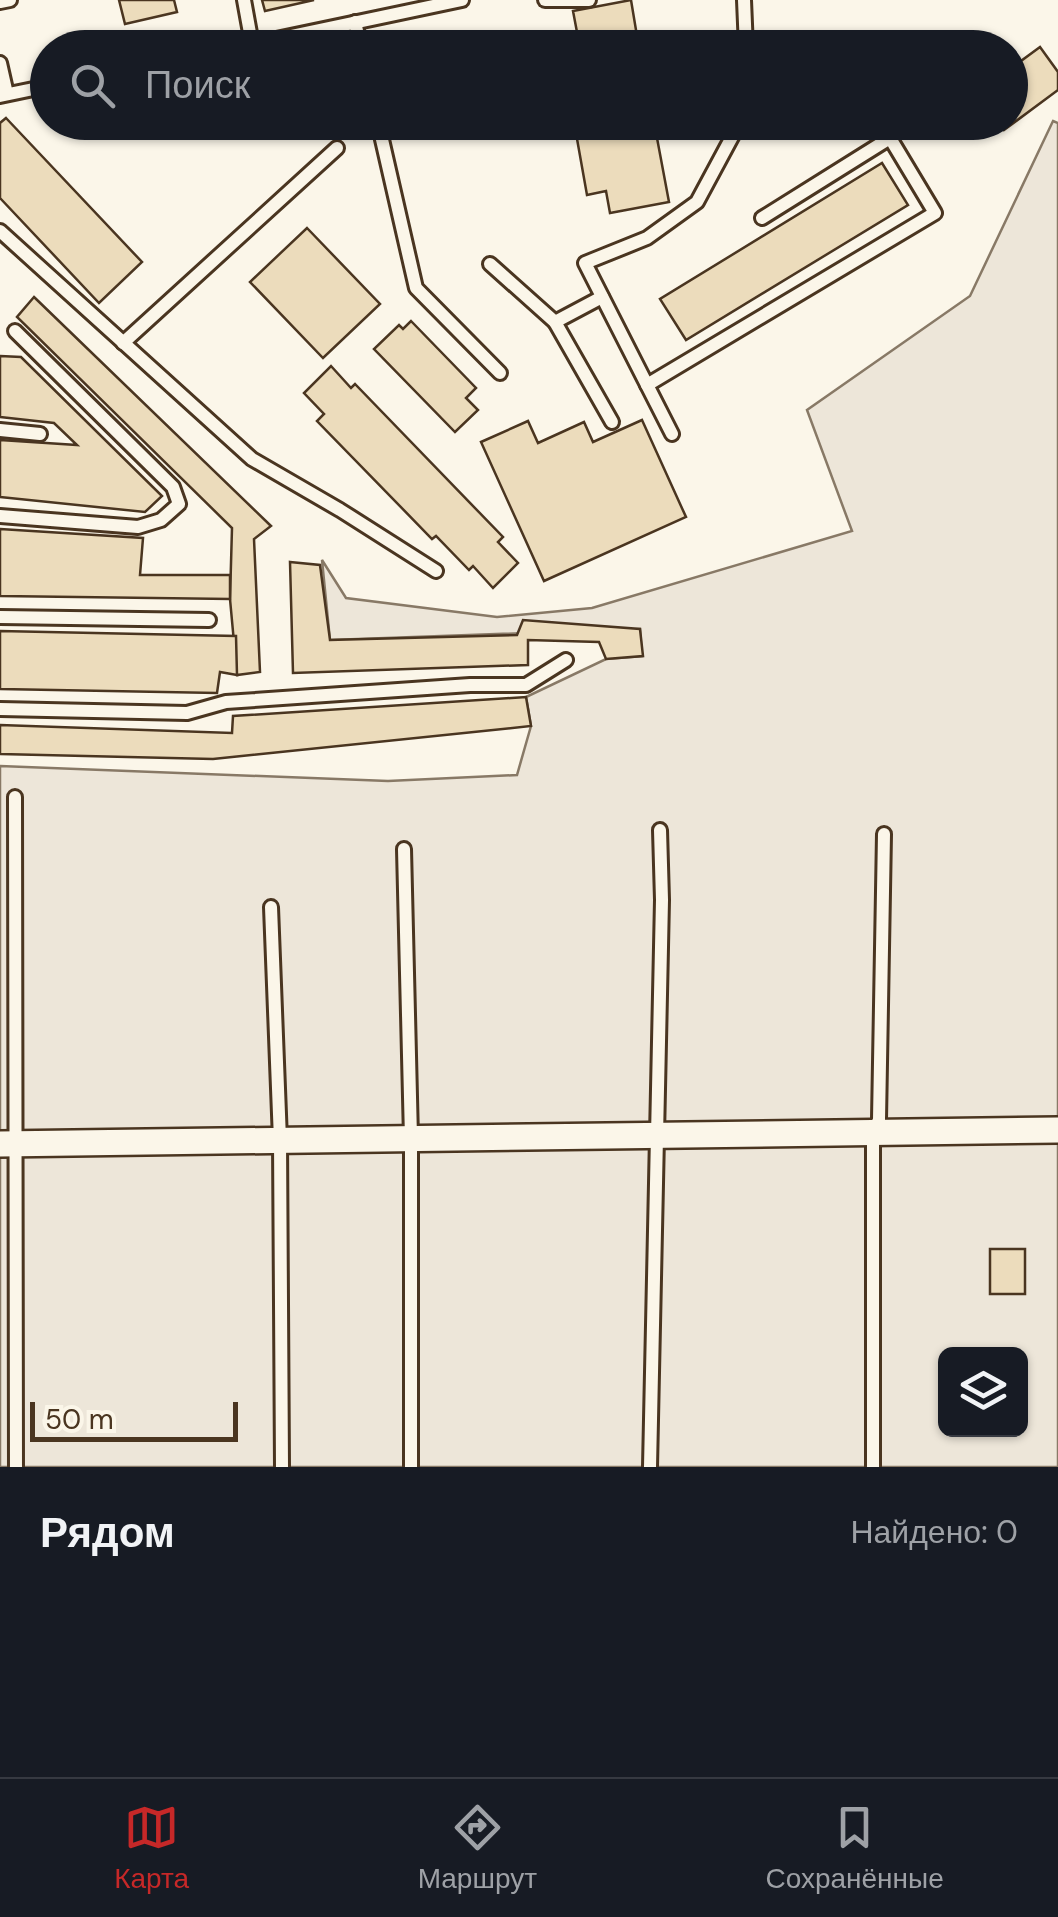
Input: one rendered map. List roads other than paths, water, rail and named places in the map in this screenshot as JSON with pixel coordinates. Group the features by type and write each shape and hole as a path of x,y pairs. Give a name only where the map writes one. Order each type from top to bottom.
{"street":[{"path":"8,1144 1058,1130"}],"lane":[{"path":"0,2 10,0"},
{"path":"244,0 249,30"},
{"path":"318,30 462,0"},
{"path":"545,0 588,0"},
{"path":"744,0 745,30"},
{"path":"355,22 357,30"},
{"path":"0,62 3,95 30,90"},
{"path":"382,140 416,288 500,373"},
{"path":"672,434 585,263 647,238 697,202 730,140"},
{"path":"762,218 887,140"},
{"path":"647,385 935,212 891,140"},
{"path":"124,343 337,148"},
{"path":"0,230 252,460 436,571"},
{"path":"490,264 555,322 612,422"},
{"path":"555,322 602,297"},
{"path":"0,516 138,528 161,520 178,504 173,486 14,332"},
{"path":"0,430 40,434"},
{"path":"0,616 209,620"},
{"path":"0,709 188,713 226,702 470,685 526,685 566,660"},
{"path":"15,796 8,1144 16,1467"},
{"path":"650,1467 662,900 660,830"},
{"path":"873,1467 873,1132 879,1120 884,834"},
{"path":"404,849 411,1138 411,1467"},
{"path":"271,907 280,1140 282,1467"}]}
